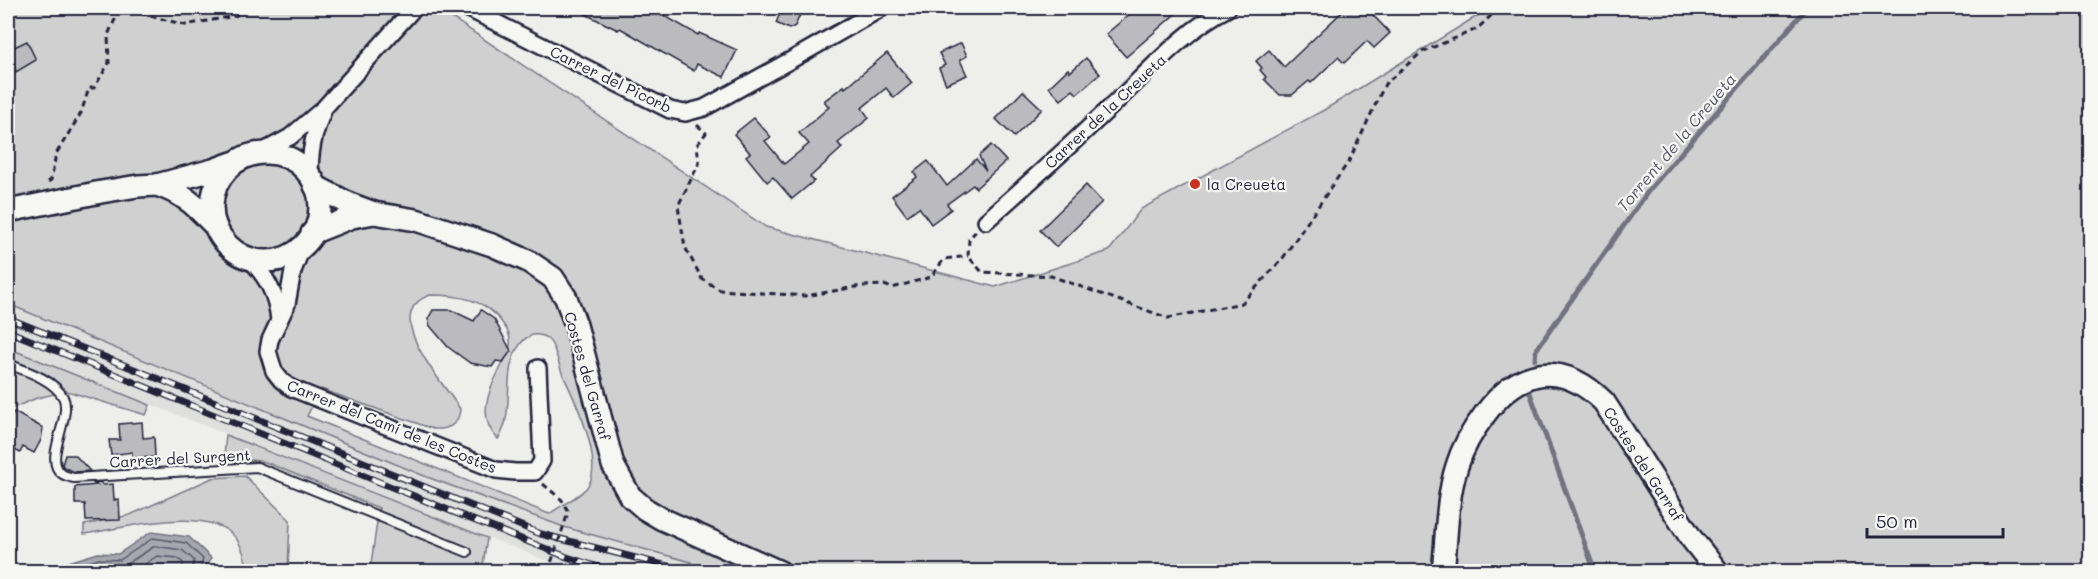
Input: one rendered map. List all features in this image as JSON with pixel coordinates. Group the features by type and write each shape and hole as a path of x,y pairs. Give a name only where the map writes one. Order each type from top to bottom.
{"main road":[{"path":"8,211 110,190 157,185 213,170 260,153 289,158 301,166 313,181 320,210 308,239 291,254 277,259 262,260 248,257 229,246 216,227 186,198 178,192 157,185"},
{"path":"216,227 212,204 215,189 222,175 240,160"},
{"name":"Costes del Garraf","path":"313,181 350,204 374,213 416,220 492,245 528,261 553,278 566,298 576,325 613,465 630,495 645,509 663,519 780,572"},
{"name":"Costes del Garraf","path":"308,239 352,217 374,213"},
{"name":"Costes del Garraf","path":"1443,572 1449,497 1467,438 1495,401 1509,388 1523,378 1545,373 1570,377 1590,388 1604,402 1691,538 1718,572"}],"street":[{"path":"260,153 290,136 324,108 414,8"},
{"name":"Carrer del Picorb","path":"467,8 670,110 686,113 704,108 882,8"},
{"name":"Carrer de la Creueta","path":"986,221 1183,38 1228,8"},
{"path":"313,181 310,151 324,108"},
{"name":"Carrer del Camí de les Costes","path":"308,239 293,272 287,304 270,340 270,360 281,380 291,388 496,470 528,471"},
{"path":"248,257 270,283 278,306 279,321"},
{"path":"528,471 535,472 543,461 538,368"}],"lane":[{"name":"Carrer del Surgent","path":"8,364 50,383 62,395 66,404 55,466 61,474 74,478 258,467 467,552"}],"path":[{"path":"41,186 51,180 57,154 81,113 89,88 94,88 109,63 108,35 120,8 185,25 235,16 251,8"},
{"path":"986,221 969,239 968,256 982,272 1051,276 1168,318 1242,303 1283,258 1349,161 1385,84 1422,52 1477,29 1499,8"},
{"path":"686,113 706,133 697,145 699,163 678,206 686,247 702,279 720,290 806,296 861,286 884,285 892,288 931,277 944,259 968,256"},
{"path":"528,471 562,500 568,511 548,572"}],"shaded area":[{"path":"8,8 437,8 766,227 995,287 1109,251 1141,209 1324,110 1490,8 2090,8 2090,571 688,571 691,562 564,527 427,477 8,304","holes":["430,295 471,300 489,309 505,326 509,334 509,351 492,385 487,403 488,422 491,431 498,439 507,416 509,377 515,353 524,339 533,335 546,338 554,349 586,429 593,460 587,488 549,514 307,416 321,389 433,429 443,429 455,423 460,409 420,349 412,332 410,317 415,304"]},
{"path":"8,304 427,477 564,527 692,562 688,571 573,571 8,348"},
{"path":"8,348 150,405 146,415 67,391 37,398 8,410"},
{"path":"226,435 487,538 482,571 370,571 379,508 265,462 224,456"},
{"path":"245,476 290,520 288,571 248,571 243,551 235,536 217,525 200,521 181,520 139,524 84,534 84,525 130,515 212,478"}],"water":[{"path":"151,532 189,537 211,558 204,571 39,571 98,553 118,554"}],"building":[{"path":"573,8 651,8 698,35 699,33 737,50 724,77 697,64 694,71 620,28 618,30"},
{"path":"782,8 803,8 795,26 789,29 776,23"},
{"path":"1137,8 1182,8 1126,57 1106,34"},
{"path":"1346,8 1366,8 1390,33 1374,48 1367,41 1344,63 1338,57 1311,83 1309,81 1292,95 1280,95 1264,79 1266,77 1260,70 1262,68 1256,61 1269,50 1284,67"},
{"path":"27,41 36,60 16,72 8,50"},
{"path":"961,43 967,56 960,60 967,75 946,84 939,68 945,65 939,53"},
{"path":"887,53 912,83 894,98 886,88 862,108 869,118 838,143 842,148 810,177 814,181 792,199 773,177 767,182 746,156 750,153 734,134 754,118 771,137 765,141 784,164 809,144 799,133 829,107 824,101 844,86 845,88"},
{"path":"1086,58 1100,74 1077,94 1073,90 1061,100 1049,87 1068,69 1070,72"},
{"path":"1023,91 1042,109 1014,137 996,119"},
{"path":"991,145 1006,161 976,188 973,185 947,204 951,209 931,224 919,207 907,216 892,196 917,177 914,172 928,161 947,186 976,159 986,171 979,156"},
{"path":"1086,185 1102,202 1056,247 1040,230"},
{"path":"433,310 451,310 474,321 481,310 494,319 511,351 503,362 496,361 492,367 470,363 448,347 430,326 428,319"},
{"path":"14,412 43,428 41,440 34,453 23,447 20,453 8,446 8,424"},
{"path":"142,422 143,438 154,437 155,457 132,458 132,452 111,455 109,440 120,440 119,424"},
{"path":"65,455 75,455 90,471 75,472 65,468 62,465"},
{"path":"100,482 103,485 113,484 114,500 119,499 120,520 86,521 85,504 75,504 75,487 97,485 93,483"}],"waterway":[{"name":"Torrent de la Creueta","path":"1535,359 1536,350 1649,190 1807,8"},
{"name":"Torrent de la Creueta","path":"1530,393 1595,572"}],"railway":[{"path":"8,318 541,534 687,571"},
{"path":"8,331 468,518 567,557 614,572"}],"place":[{"name":"la Creueta","path":"1195,184"}]}
